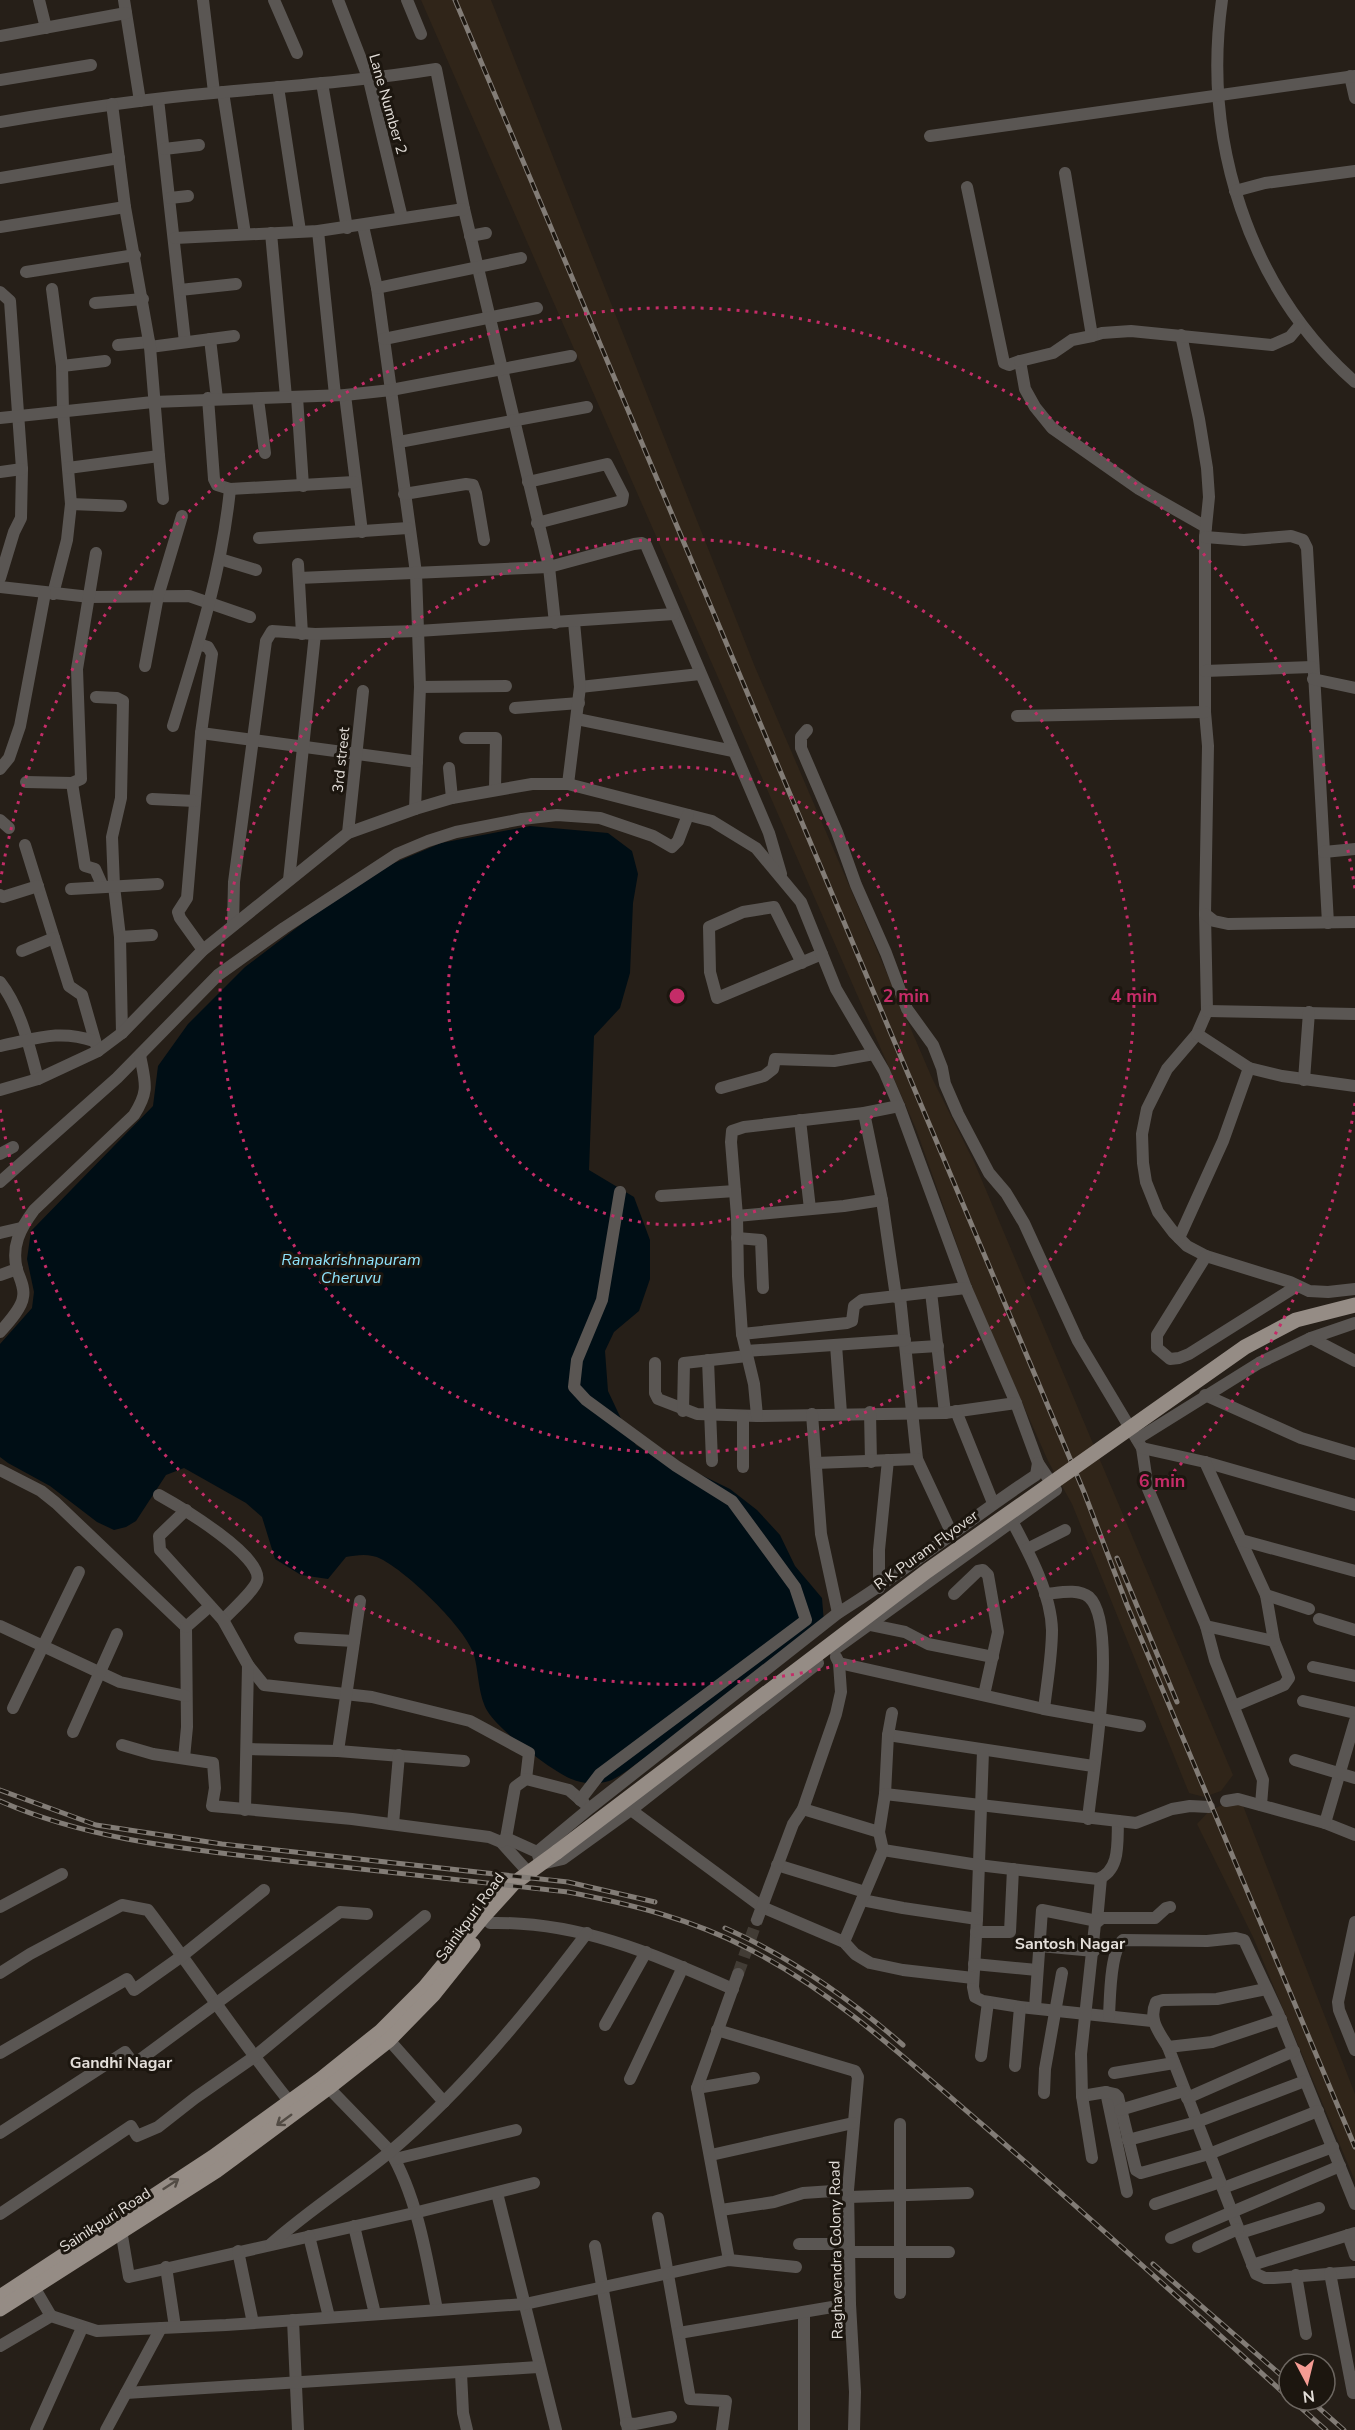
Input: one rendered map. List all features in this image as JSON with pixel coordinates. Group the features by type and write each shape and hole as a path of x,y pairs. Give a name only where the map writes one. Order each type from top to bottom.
{"main road":[{"name":"R K Puram Flyover","path":"532,1867 557,1852 927,1571 1245,1347 1296,1320 1355,1305"},
{"name":"Sainikpuri Road","path":"0,2297 213,2157 289,2101 324,2084 389,2040 433,1995 532,1867"},
{"name":"Sainikpuri Road","path":"0,2309 216,2171 324,2084 425,1987 483,1917 532,1867"}],"street":[{"path":"39,0 46,28"},
{"path":"124,0 140,101"},
{"path":"203,0 245,234"},
{"path":"273,0 297,53"},
{"name":"Lane Number 2","path":"338,0 369,80 402,218"},
{"path":"407,0 422,34"},
{"path":"1222,0 1216,66 1221,134 1235,191 1255,249 1300,325 1355,382"},
{"path":"0,36 126,14"},
{"path":"0,80 91,65"},
{"path":"0,122 112,104 219,92 369,80 436,69 464,209 500,369 549,567 555,622"},
{"path":"930,136 1353,76 1355,98"},
{"path":"322,84 347,228"},
{"path":"278,87 300,231"},
{"path":"158,99 185,342"},
{"path":"112,104 125,207 143,299 149,344 163,499"},
{"path":"164,149 199,145"},
{"path":"0,178 119,158"},
{"path":"1235,191 1265,183 1355,171"},
{"path":"1065,173 1092,336"},
{"path":"967,187 1004,363 1009,365 1053,353 1072,340 1102,333 1131,331 1272,345 1290,337 1300,325"},
{"path":"170,198 188,196"},
{"path":"0,227 125,207"},
{"path":"175,238 318,231 464,209"},
{"path":"363,226 377,288 399,442 408,528 416,573 420,687 415,809"},
{"path":"318,231 340,395 362,532"},
{"path":"271,233 303,486"},
{"path":"470,236 486,233"},
{"path":"26,272 135,255"},
{"path":"377,288 521,258"},
{"path":"180,290 236,284"},
{"path":"0,769 9,758 20,726 49,593 67,540 71,504 63,411 62,366 52,289"},
{"path":"0,292 10,301 22,469 21,518 14,532 0,578"},
{"path":"95,303 143,299"},
{"path":"384,339 537,308"},
{"path":"1181,335 1207,468 1209,497 1205,532 1205,712 1208,746 1205,914 1207,1011 1197,1034 1167,1068 1147,1109 1142,1134 1143,1163 1151,1196 1158,1212 1187,1246 1206,1256 1317,1293 1355,1289"},
{"path":"118,345 185,342 234,336"},
{"path":"210,339 214,479 217,485 230,489 354,482"},
{"path":"0,418 153,402 292,398 391,390 571,356"},
{"path":"62,366 105,361"},
{"path":"1020,361 1025,389 1035,407 1052,428 1205,532 1244,540 1291,536 1303,540 1307,548 1312,673 1328,923"},
{"path":"258,399 265,453"},
{"path":"399,442 587,407"},
{"path":"68,468 159,456"},
{"path":"528,482 607,464 623,495 622,501 537,523"},
{"path":"0,472 22,469"},
{"path":"404,494 472,485 476,494 484,540"},
{"path":"173,726 210,604 226,534 230,489"},
{"path":"71,504 121,506"},
{"path":"146,666 159,596 182,516"},
{"path":"259,538 408,528"},
{"path":"0,536 14,532"},
{"path":"299,578 549,567 642,543 649,550 674,614 769,833 782,877"},
{"path":"26,782 72,783 80,781 82,776 77,669 96,553"},
{"path":"220,559 255,570"},
{"path":"298,564 302,633"},
{"path":"0,587 90,597 189,596 250,617"},
{"path":"233,925 234,882 268,634 277,631 315,634 418,631 674,614"},
{"path":"568,784 578,718 580,687 574,622"},
{"path":"289,880 315,634"},
{"path":"198,644 208,647 212,652 201,733 187,898 178,912 203,950"},
{"path":"1205,671 1312,673 1355,688"},
{"path":"580,687 700,674"},
{"path":"420,687 506,686"},
{"name":"3rd street","path":"348,833 363,691"},
{"path":"96,697 117,698 123,701 121,798 112,837 108,886 120,936 122,1033"},
{"path":"515,708 579,703"},
{"path":"1017,716 1205,712"},
{"path":"578,718 734,752"},
{"path":"807,730 801,737 801,748 886,953 907,1010 933,1045 942,1068 945,1084 963,1124 989,1173 1006,1193 1024,1223 1078,1341 1140,1444 1148,1489 1206,1626 1215,1660 1263,1780 1261,1804"},
{"path":"201,733 417,762"},
{"path":"465,738 496,738 495,789"},
{"path":"449,768 452,798"},
{"path":"72,783 85,866 95,869 108,886"},
{"path":"0,1090 38,1079 122,1033 203,950 348,833 452,798 532,784 568,784 712,821 756,848 801,902 837,989 874,1054 899,1106 966,1288 1016,1403 1038,1463 1056,1490 833,1651 631,1810 563,1859 532,1867"},
{"path":"152,799 195,801"},
{"path":"0,1182 100,1094 218,975 398,854 456,832 522,819 574,815 600,818 653,836 672,847 678,841 688,814"},
{"path":"25,845 69,986 82,996 96,1046"},
{"path":"1324,852 1355,849"},
{"path":"71,889 158,885"},
{"path":"0,895 6,897 38,886"},
{"path":"802,963 774,907 743,912 709,927 710,972 717,998 802,963 822,954"},
{"path":"1205,914 1214,921 1228,924 1355,922"},
{"path":"120,936 152,935"},
{"path":"22,951 54,938"},
{"path":"0,982 9,993 27,1040 38,1079"},
{"path":"1207,1011 1355,1014"},
{"path":"1304,1080 1309,1012"},
{"path":"0,1046 53,1034 75,1035 96,1046"},
{"path":"1197,1034 1249,1068 1304,1080 1355,1086"},
{"path":"721,1088 764,1076 773,1070 775,1059 834,1061 874,1054"},
{"path":"0,1332 24,1300 23,1287 17,1269 15,1244 21,1228 34,1210 134,1115 144,1099 145,1087 140,1055"},
{"path":"1179,1238 1223,1141 1249,1068"},
{"path":"757,1416 754,1384 742,1334 732,1131 744,1127 864,1113 899,1106"},
{"path":"864,1113 882,1200 906,1344 917,1459 952,1534"},
{"path":"800,1120 810,1209"},
{"path":"0,1154 13,1147"},
{"path":"661,1196 735,1191"},
{"path":"620,1192 602,1300 577,1360 574,1387 586,1400 676,1467 732,1501 795,1587 806,1620 814,1632"},
{"path":"737,1216 882,1200"},
{"path":"0,1233 21,1228"},
{"path":"737,1238 761,1240 763,1288"},
{"path":"1206,1256 1157,1335 1157,1348 1170,1359 1189,1354 1297,1286"},
{"path":"0,1275 17,1269"},
{"path":"742,1334 847,1323 852,1321 854,1306 857,1302 966,1288"},
{"path":"931,1292 938,1346 951,1412 993,1503"},
{"path":"1140,1444 1205,1395 1259,1363 1311,1338 1355,1323"},
{"path":"1311,1338 1355,1361"},
{"path":"683,1411 684,1363 747,1353 836,1345 938,1346"},
{"path":"836,1345 841,1413"},
{"path":"708,1360 712,1461"},
{"path":"655,1363 655,1393 658,1400 683,1411 711,1415 757,1416 870,1412 911,1414 951,1412 1016,1403"},
{"path":"1205,1395 1300,1438 1355,1454"},
{"path":"870,1412 871,1462"},
{"path":"812,1414 821,1534 838,1613"},
{"path":"742,1467 743,1416"},
{"path":"1140,1444 1355,1505"},
{"path":"816,1463 917,1459"},
{"path":"879,1588 879,1550 888,1460"},
{"path":"1205,1462 1266,1595 1274,1641 1288,1675 1287,1683 1234,1706"},
{"path":"532,1867 585,1804 838,1613 879,1588 993,1503 1036,1475 1038,1463"},
{"path":"0,1470 41,1491 56,1503 186,1627 184,1758"},
{"path":"159,1495 186,1510 223,1537 251,1560 258,1570 257,1582 224,1620"},
{"path":"186,1510 159,1536 160,1550 224,1620 248,1665 264,1685 372,1697 470,1721 530,1753 526,1779 515,1788 503,1840"},
{"path":"1012,1521 1027,1549 1045,1594 1052,1627 1044,1709"},
{"path":"1027,1549 1065,1530"},
{"path":"1241,1540 1355,1571"},
{"path":"954,1594 978,1570 988,1575 998,1626 984,1695"},
{"path":"13,1708 79,1572"},
{"path":"1045,1594 1076,1592 1088,1596 1095,1604 1099,1615 1103,1649 1100,1719 1088,1819"},
{"path":"1266,1595 1309,1609"},
{"path":"339,1751 360,1600"},
{"path":"186,1627 210,1606"},
{"path":"1319,1619 1355,1630"},
{"path":"585,1804 600,1774 806,1620"},
{"path":"871,1625 905,1632 928,1644 993,1657"},
{"path":"0,1626 120,1682 186,1696"},
{"path":"1206,1626 1274,1641"},
{"path":"73,1732 117,1634"},
{"path":"300,1638 354,1641"},
{"path":"757,1920 793,1824 803,1809 840,1700 839,1663 833,1651"},
{"path":"839,1663 1044,1709 1140,1726"},
{"path":"245,1810 248,1665"},
{"path":"1313,1666 1355,1676"},
{"path":"1303,1701 1355,1713"},
{"path":"844,1942 883,1850 879,1832 885,1794 888,1735 892,1713"},
{"path":"1325,1823 1355,1721"},
{"path":"888,1735 1093,1766"},
{"path":"122,1745 213,1763 215,1788 212,1806 393,1824 489,1837 503,1840 532,1867"},
{"path":"248,1749 339,1751 464,1761"},
{"path":"983,1750 973,1978 975,1997 988,2002 1020,2007 1152,2021"},
{"path":"393,1824 399,1755"},
{"path":"1295,1760 1355,1778"},
{"path":"526,1779 569,1790 585,1804"},
{"path":"885,1794 1118,1821 1144,1821 1160,1812 1190,1806 1209,1807"},
{"path":"1226,1801 1238,1799 1261,1804 1355,1834"},
{"path":"803,1809 879,1832"},
{"path":"631,1810 762,1907 844,1942 855,1954 870,1963 903,1970 973,1978"},
{"path":"883,1850 978,1865 1101,1878 1112,1869 1115,1861 1118,1821"},
{"path":"503,1840 532,1867"},
{"path":"777,1865 903,1908 1009,1933 1013,1869"},
{"path":"0,1907 62,1874"},
{"path":"1092,2158 1082,2096 1081,2054 1101,1878"},
{"path":"0,2053 127,1979 134,1990 182,1956 264,1890"},
{"path":"0,1973 30,1954 122,1905 148,1910 254,2057 289,2101"},
{"path":"1035,2008 1042,1910 1097,1921 1108,1918 1155,1918 1170,1907"},
{"path":"0,2133 125,2052 134,2064 217,2005 340,1912 367,1914"},
{"path":"0,2214 131,2126 137,2136 158,2127 254,2057 425,1916"},
{"path":"1131,1939 1132,1917"},
{"path":"1354,2046 1338,2002 1355,1922"},
{"path":"490,1923 540,1925 586,1933 646,1952 733,1989"},
{"path":"270,2244 392,2155 465,2082 553,1978 586,1933"},
{"path":"1109,2016 1115,1953 1120,1942 1131,1939 1242,1939 1281,2019 1355,2204"},
{"path":"1040,1946 1094,1951"},
{"path":"605,2025 646,1952"},
{"path":"974,1964 1037,1970"},
{"path":"630,2079 683,1967"},
{"path":"1044,2093 1045,2069 1062,1973"},
{"path":"729,2260 697,2088 738,1974"},
{"path":"1266,1989 1217,1999 1162,2000 1156,2002 1154,2006 1152,2021 1168,2048 1256,2274 1265,2278 1355,2272"},
{"path":"981,2056 988,2002"},
{"path":"1015,2066 1020,2007"},
{"path":"1168,2048 1212,2042 1281,2019"},
{"name":"Raghavendra Colony Road","path":"717,2030 855,2072 859,2081 853,2123 849,2194 850,2304 855,2392 854,2430"},
{"path":"389,2040 444,2102"},
{"path":"1120,2110 1185,2094 1294,2051"},
{"path":"1114,2073 1174,2063"},
{"path":"697,2088 754,2078"},
{"path":"1128,2140 1197,2122 1305,2081"},
{"path":"324,2084 392,2155 409,2191 428,2263 437,2310"},
{"path":"1082,2096 1106,2092 1118,2097 1138,2173 1209,2154 1318,2111"},
{"path":"1106,2092 1127,2192"},
{"path":"711,2155 853,2123"},
{"path":"900,2124 900,2294"},
{"path":"392,2155 516,2130"},
{"path":"1155,2204 1221,2185 1333,2147"},
{"path":"1171,2238 1340,2166"},
{"path":"121,2230 129,2277 238,2251 414,2214 534,2183"},
{"path":"496,2193 525,2304 538,2367 556,2430"},
{"path":"721,2210 774,2202 803,2193 968,2193"},
{"path":"1198,2247 1239,2231 1319,2208"},
{"path":"658,2218 690,2399 726,2402 722,2430"},
{"path":"354,2226 375,2314"},
{"path":"1252,2265 1352,2234 1355,2255"},
{"path":"309,2236 329,2317"},
{"path":"799,2244 900,2252 949,2252"},
{"path":"595,2246 627,2426 671,2417"},
{"path":"238,2251 253,2323"},
{"path":"34,2287 51,2316 97,2331 253,2323 525,2304 729,2260 796,2267"},
{"path":"166,2267 175,2327"},
{"path":"1330,2273 1353,2393"},
{"path":"1296,2275 1306,2334"},
{"path":"678,2333 850,2304"},
{"path":"804,2313 804,2430"},
{"path":"0,2346 51,2316"},
{"path":"293,2320 298,2430"},
{"path":"36,2430 82,2328"},
{"path":"106,2430 161,2328"},
{"path":"126,2393 538,2367"},
{"path":"460,2373 463,2413 467,2430"}],"shaded area":[{"path":"421,0 491,0 755,667 932,1078 975,1164 1233,1775 1221,1791 1204,1797 1189,1793 1072,1504 1048,1461 976,1298 916,1129"},
{"path":"1242,1803 1355,2094 1355,2181 1253,1937 1197,1824 1210,1810 1225,1804"}],"water":[{"name":"Ramakrishnapuram Cheruvu","path":"530,826 608,833 632,851 638,874 633,903 630,973 620,1008 594,1036 589,1170 634,1197 650,1240 650,1279 639,1311 614,1332 605,1351 608,1391 636,1445 655,1457 685,1467 730,1489 757,1510 780,1535 795,1566 822,1598 824,1623 666,1744 618,1777 597,1783 577,1781 556,1771 494,1720 482,1699 474,1655 460,1630 420,1588 381,1559 368,1555 346,1557 328,1579 301,1575 275,1559 262,1517 246,1503 184,1468 166,1475 136,1521 114,1530 97,1522 50,1486 0,1457 0,1344 32,1308 34,1292 27,1259 31,1231 153,1106 158,1066 188,1024 245,967 366,875 441,843"}],"tunnel":[{"path":"738,1974 757,1920"}],"railway":[{"path":"455,0 1084,1492 1127,1605 1355,2147"},
{"path":"1117,1558 1177,1702"},
{"path":"0,1790 96,1825 222,1844 568,1882 655,1902"},
{"path":"0,1801 69,1826 141,1842 251,1857 568,1892 660,1914 727,1938 781,1967 871,2030 1061,2193 1277,2387"},
{"path":"725,1928 796,1965 862,2011 903,2045"},
{"path":"1153,2264 1277,2372"},
{"path":"1306,2412 1326,2430"},
{"path":"1324,2412 1344,2430"}],"district":[{"name":"Santosh Nagar","path":"1070,1943"},
{"name":"Gandhi Nagar","path":"121,2062"}]}
